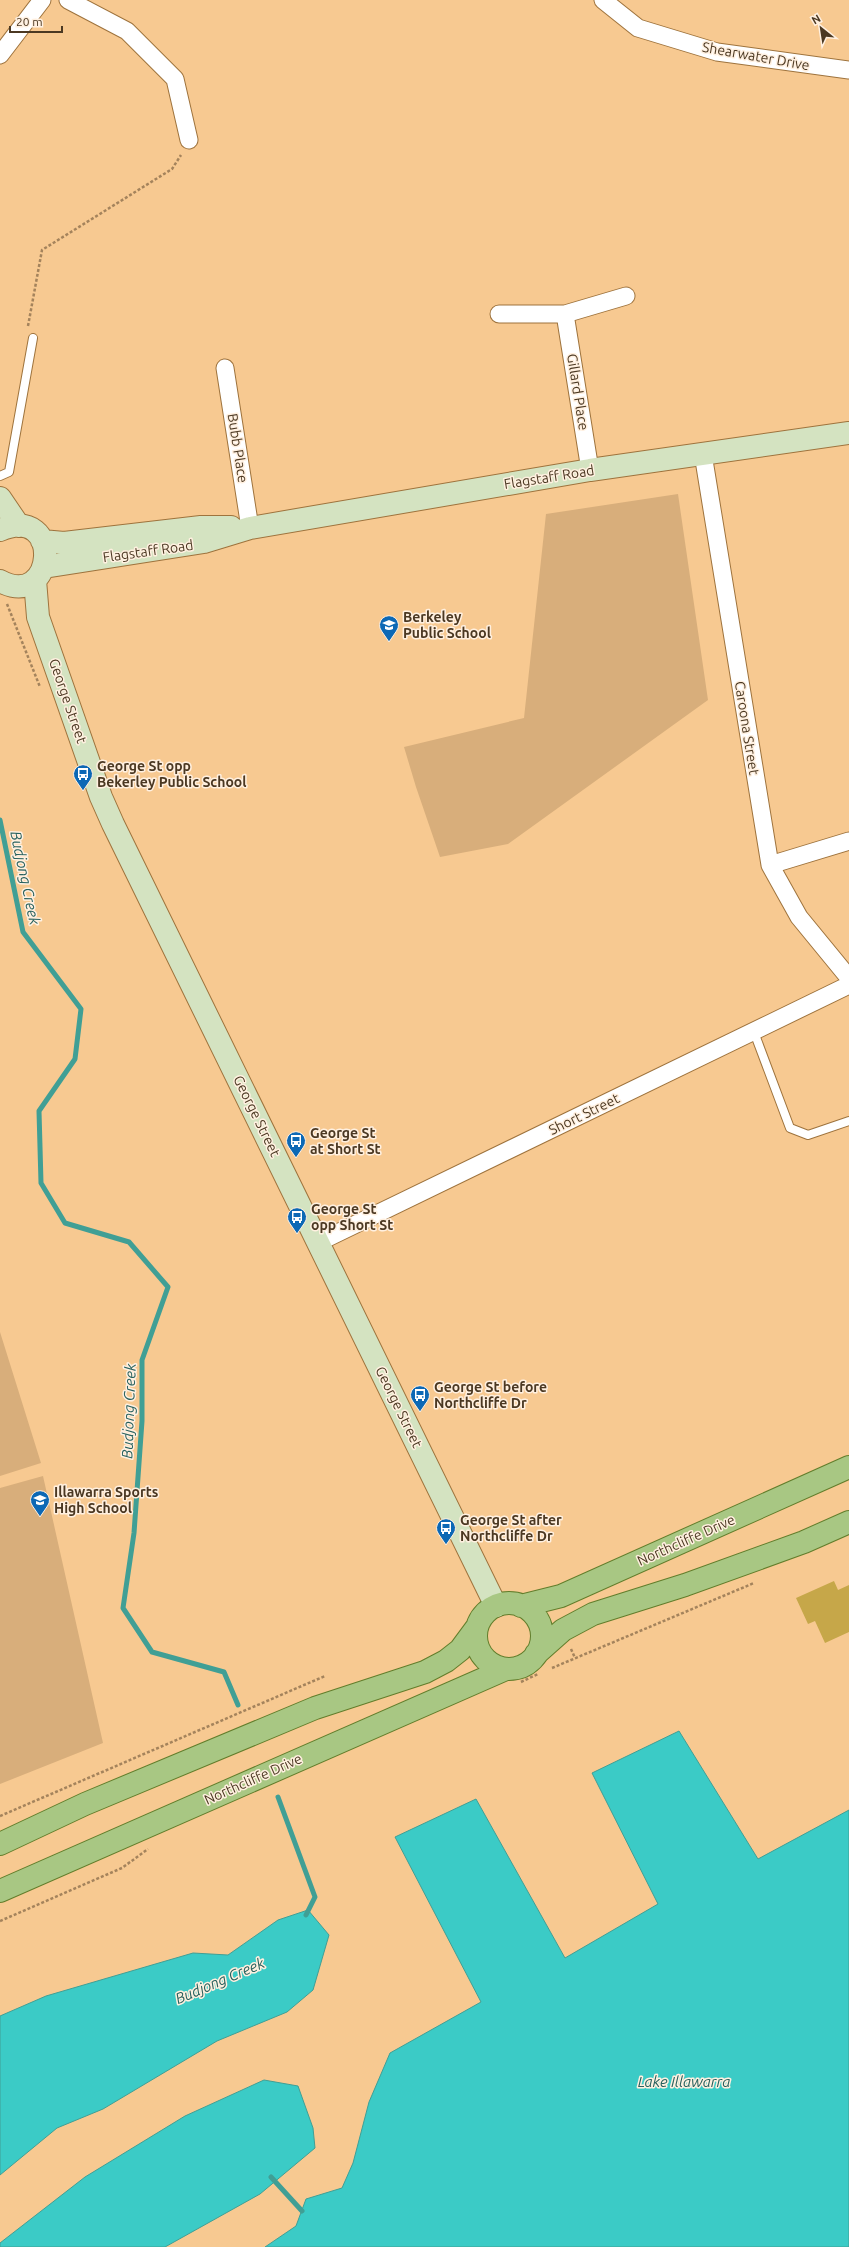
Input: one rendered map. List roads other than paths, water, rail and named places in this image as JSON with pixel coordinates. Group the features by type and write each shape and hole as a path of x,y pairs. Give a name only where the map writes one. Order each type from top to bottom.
{"main road":[{"name":"Flagstaff Road","path":"6,590 20,586 39,573 204,542 250,528 590,470 849,433"},
{"path":"0,498 5,529 28,528 42,541"},
{"name":"Flagstaff Road","path":"42,541 64,543 201,527 250,528"},
{"name":"George Street","path":"42,541 46,554 39,573 38,617 101,797 496,1606"},
{"name":"George Street","path":"6,590 38,617"},
{"name":"Northcliffe Drive","path":"521,1606 562,1596 849,1467"},
{"path":"477,1627 476,1636 482,1654 493,1664 506,1668 543,1661 563,1630 593,1614 685,1585 804,1542 849,1522"},
{"path":"0,1844 85,1804 315,1708 425,1672 446,1661 460,1650 488,1611 496,1606 513,1603 530,1610 540,1626 540,1646 543,1661"},
{"name":"Northcliffe Drive","path":"0,1891 506,1668"}],"street":[{"path":"0,55 42,0"},
{"path":"68,0 128,31 175,78 189,140"},
{"name":"Shearwater Drive","path":"603,0 638,28 717,52 849,70"},
{"path":"499,314 565,314 626,296"},
{"name":"Gillard Place","path":"565,314 590,470"},
{"name":"Bubb Place","path":"225,368 250,528"},
{"name":"Caroona Street","path":"703,454 770,865 799,917 849,978"},
{"path":"770,865 849,841"},
{"name":"Short Street","path":"319,1242 849,985"}],"lane":[{"path":"0,476 9,472 33,338"},
{"path":"754,1032 790,1128 808,1135 849,1121"}],"water":[{"name":"Lake Illawarra","path":"679,1731 758,1859 849,1810 849,2247 265,2247 296,2226 306,2199 342,2188 353,2163 369,2102 390,2053 481,2002 395,1837 476,1799 565,1958 658,1904 592,1773"},
{"path":"308,1910 329,1935 313,1990 287,2012 217,2041 103,2109 57,2128 0,2175 0,2016 46,1996 193,1953 228,1955 278,1920"},
{"path":"264,2080 298,2086 313,2128 315,2148 260,2194 165,2247 0,2247 0,2243 85,2177 185,2116"}],"waterway":[{"name":"Budjong Creek","path":"0,820 23,932 81,1009 75,1059 39,1111 41,1183 65,1223 129,1242 168,1287 142,1360 142,1421 134,1533 123,1608 152,1652 224,1672 238,1705"},
{"name":"Budjong Creek","path":"278,1797 315,1897 306,1915"},
{"name":"Budjong Creek","path":"271,2177 302,2211"}],"place":[{"name":"Berkeley Public School","path":"389,642"},
{"name":"George St opp Bekerley Public School","path":"83,791"},
{"name":"George St at Short St","path":"296,1158"},
{"name":"George St opp Short St","path":"297,1234"},
{"name":"George St before Northcliffe Dr","path":"420,1412"},
{"name":"Illawarra Sports High School","path":"40,1517"},
{"name":"George St after Northcliffe Dr","path":"446,1545"}]}
